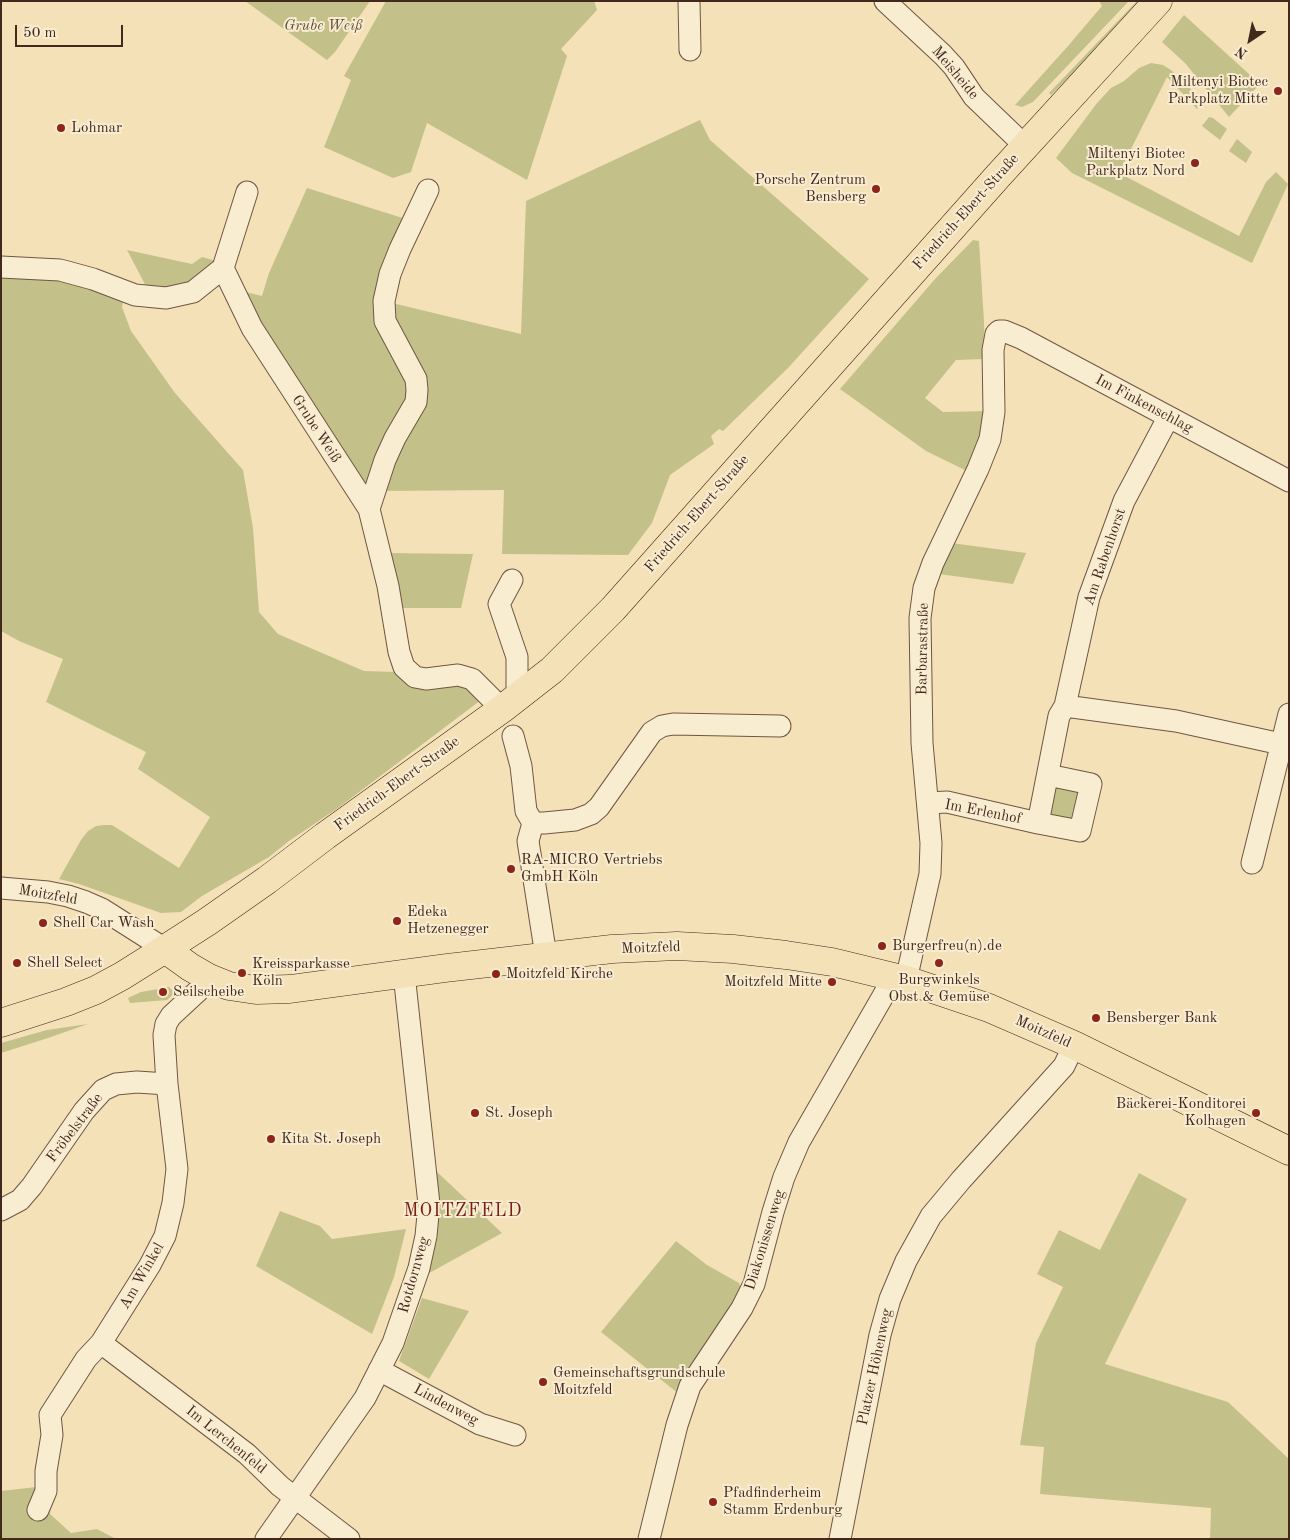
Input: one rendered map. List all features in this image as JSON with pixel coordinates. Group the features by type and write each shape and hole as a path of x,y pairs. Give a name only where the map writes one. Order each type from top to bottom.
{"main road":[{"name":"Friedrich-Ebert-Straße","path":"1,1023 96,990 165,949 267,880 510,703 552,670 612,609 1025,146 1158,1"},
{"name":"Moitzfeld","path":"165,949 209,978 229,986 256,990 290,989 546,956 677,946 786,955 832,962 900,979 989,1008 1074,1045 1289,1151"}],"street":[{"path":"689,1 690,50"},
{"name":"Meisheide","path":"885,1 943,55 954,67 974,97 1025,146"},
{"path":"369,509 385,460 395,438 416,402 416,378 385,321 384,301 390,274 428,190"},
{"path":"1,267 60,270 93,279 135,295 166,298 193,292 223,268 247,192"},
{"name":"Grube Weiß","path":"223,268 252,328 369,509 388,586 404,667 415,677 426,679 458,674 472,679 510,703"},
{"name":"Im Finkenschlag","path":"999,331 1004,331 1021,338 1289,481"},
{"name":"Barbarastraße","path":"900,979 930,874 931,843 922,743 920,618 924,588 933,563 978,469 990,439 994,412 992,350 994,338 999,331"},
{"name":"Am Rabenhorst","path":"1062,711 1090,597 1124,501 1168,418"},
{"path":"510,703 517,657 499,604 512,580"},
{"path":"1062,711 1176,721 1281,744"},
{"name":"Im Erlenhof","path":"1038,823 1062,711"},
{"path":"1252,863 1289,714"},
{"path":"533,822 544,824 575,820 591,814 599,807 652,732 662,726 673,724 780,726"},
{"path":"513,736 521,766 526,811 533,822 528,841 546,956"},
{"name":"Im Erlenhof","path":"928,802 947,802 1080,831 1091,784 1048,775"},
{"name":"Moitzfeld","path":"1,888 48,892 86,902 102,909 165,949"},
{"name":"Rotdornweg","path":"266,1539 364,1398 393,1344 419,1268 426,1236 429,1204 404,974"},
{"name":"Am Winkel","path":"38,1510 46,1491 46,1471 52,1435 50,1415 86,1359 101,1344 150,1265 164,1236 173,1204 177,1169 167,1084 164,1036 166,1024 170,1016 198,991 209,978"},
{"name":"Diakonissenweg","path":"649,1539 677,1425 690,1386 746,1300 754,1284 772,1212 799,1142 900,979"},
{"name":"Platzer Höhenweg","path":"840,1539 880,1335 890,1299 906,1261 931,1216 1064,1066 1074,1045"},
{"name":"Fröbelstraße","path":"1,1210 20,1200 32,1186 84,1111 103,1090 116,1084 137,1082 167,1084"},
{"name":"Im Lerchenfeld","path":"101,1344 247,1454 280,1486 349,1539"},
{"name":"Lindenweg","path":"379,1370 480,1424 515,1435"}],"green space":[{"name":"Grube Weiß","path":"245,1 370,1 335,52 327,60"},
{"path":"386,1 594,1 597,10 561,49 567,56 527,180 427,123 411,172 393,178 324,147 351,80 344,76"},
{"path":"1099,1 1129,1 1033,102 1022,107 1015,105 1102,6"},
{"path":"1137,1 1142,1 1051,95 1049,93"},
{"path":"1184,15 1260,84 1229,117 1185,63 1162,42"},
{"path":"1151,63 1163,65 1171,70 1205,103 1204,108 1200,106 1197,109 1167,77 1119,173 1239,236 1266,182 1276,172 1288,184 1252,263 1072,173 1056,158 1097,103 1111,88 1124,81 1139,68"},
{"path":"1209,117 1227,129 1220,140 1202,126"},
{"path":"700,120 710,140 869,279 788,368 723,431 719,429 711,436 714,444 670,475 652,523 628,555 502,554 504,490 380,491 420,402 388,302 521,334 526,201"},
{"path":"1237,139 1252,152 1246,163 1229,151"},
{"path":"307,188 409,220 380,300 413,390 370,491 319,419 242,291 262,296 269,273"},
{"path":"973,240 979,241 985,359 956,360 925,398 943,412 986,411 986,417 969,472 926,451 840,389 935,279"},
{"path":"127,250 192,264 202,257 220,262 186,286 149,292"},
{"path":"47,273 124,297 122,307 131,331 175,393 243,470 253,528 259,612 278,634 364,671 397,672 450,678 485,697 338,808 269,857 202,896 181,912 161,913 79,884 59,879 88,831 96,826 104,825 112,825 179,868 210,817 138,769 146,752 46,702 63,659 19,641 1,631 1,274"},
{"path":"951,543 1026,553 1013,584 939,574"},
{"path":"385,553 473,554 461,608 401,608"},
{"path":"1053,787 1080,787 1075,821 1050,816"},
{"path":"169,987 175,993 167,1000 130,1003 128,998 141,992"},
{"path":"88,1024 1,1053 1,1043 47,1030"},
{"path":"435,1170 502,1233 422,1277"},
{"path":"1139,1173 1187,1199 1105,1364 1228,1402 1289,1459 1289,1539 1210,1539 1211,1508 1040,1494 1044,1447 1020,1445 1036,1343 1063,1287 1037,1274 1059,1230 1100,1250"},
{"path":"280,1211 320,1226 332,1239 406,1229 394,1277 372,1334 256,1266"},
{"path":"676,1241 707,1265 739,1283 741,1289 679,1394 601,1332"},
{"path":"422,1298 469,1311 429,1379 399,1361"},
{"path":"45,1486 51,1499 50,1514 71,1533 97,1529 116,1539 1,1539 1,1491"}],"place":[{"name":"Miltenyi Biotec Parkplatz Mitte","path":"1278,91"},
{"name":"Lohmar","path":"61,128"},
{"name":"Miltenyi Biotec Parkplatz Nord","path":"1195,163"},
{"name":"Porsche Zentrum Bensberg","path":"876,189"},
{"name":"RA-MICRO Vertriebs GmbH Köln","path":"511,869"},
{"name":"Edeka Hetzenegger","path":"397,921"},
{"name":"Shell Car Wash","path":"43,923"},
{"name":"Burgerfreu(n).de","path":"882,946"},
{"name":"Shell Select","path":"17,963"},
{"name":"Burgwinkels Obst & Gemüse","path":"939,963"},
{"name":"Kreissparkasse Köln","path":"242,973"},
{"name":"Moitzfeld Kirche","path":"496,974"},
{"name":"Moitzfeld Mitte","path":"832,982"},
{"name":"Seilscheibe","path":"163,992"},
{"name":"Bensberger Bank","path":"1096,1018"},
{"name":"St. Joseph","path":"475,1113"},
{"name":"Bäckerei-Konditorei Kolhagen","path":"1256,1113"},
{"name":"Kita St. Joseph","path":"271,1139"},
{"name":"Gemeinschaftsgrundschule Moitzfeld","path":"543,1382"},
{"name":"Pfadfinderheim Stamm Erdenburg","path":"713,1502"}],"district":[{"name":"MOITZFELD","path":"463,1211"}]}
